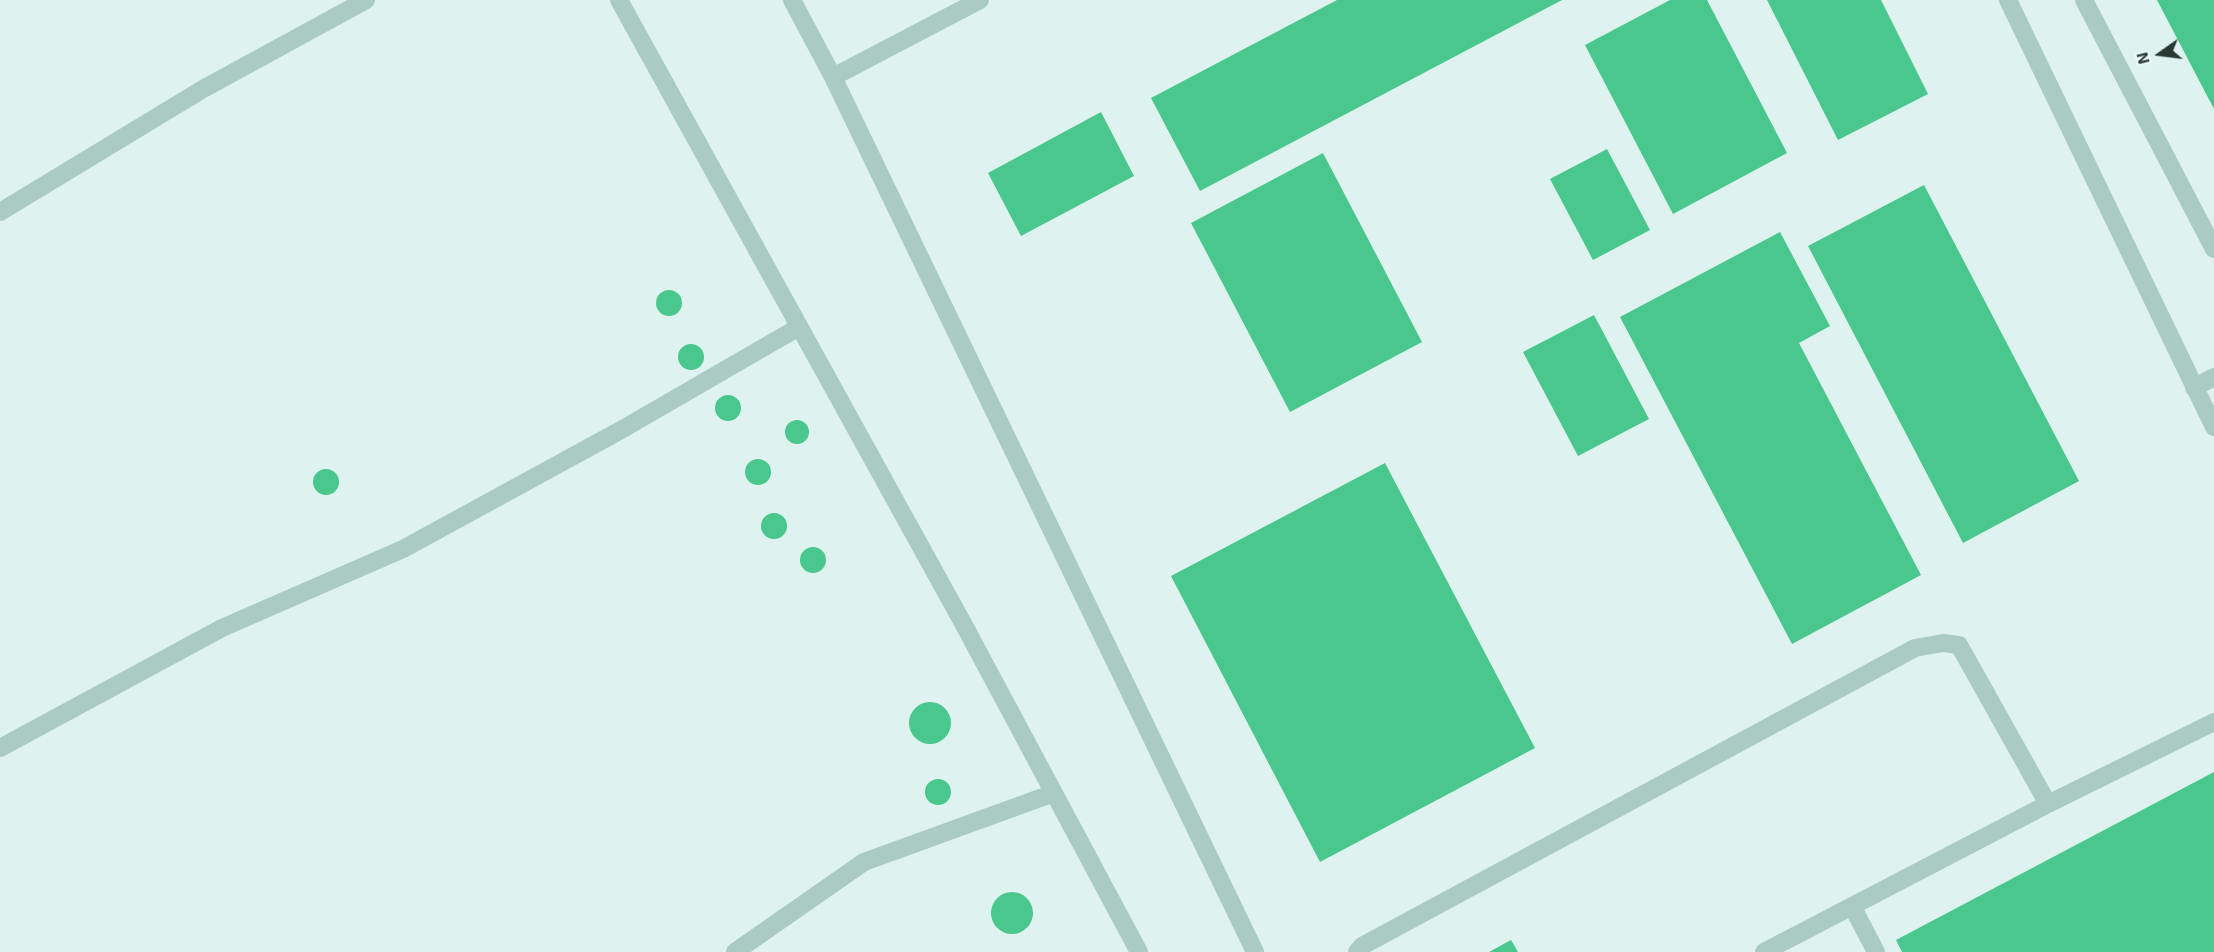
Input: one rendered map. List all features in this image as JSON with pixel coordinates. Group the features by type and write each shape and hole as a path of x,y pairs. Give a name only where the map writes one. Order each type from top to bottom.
{"street":[{"path":"0,212 203,88 366,0"},
{"path":"619,0 1139,952"},
{"path":"792,0 833,77 1255,952"},
{"path":"833,77 980,0"},
{"path":"2008,0 2214,427"},
{"path":"2084,0 2214,249"},
{"path":"0,748 222,628 403,549 621,430 799,327"},
{"path":"2194,388 2214,377"},
{"path":"1357,952 1362,946 1915,648 1943,643 1959,645 2048,804"},
{"path":"1764,952 2048,804 2214,722"},
{"path":"735,952 864,862 1053,793"},
{"path":"1852,906 1876,952"}],"building":[{"path":"1337,0 1562,0 1200,191 1151,98"},
{"path":"1670,0 1707,0 1787,153 1673,214 1585,45"},
{"path":"1767,0 1881,0 1928,94 1838,140"},
{"path":"2157,0 2214,0 2214,109"},
{"path":"1101,112 1134,176 1021,236 988,173"},
{"path":"1607,149 1650,230 1593,260 1550,179"},
{"path":"1323,153 1422,342 1290,412 1191,223"},
{"path":"1924,185 2079,481 1963,543 1808,246"},
{"path":"1780,232 1830,326 1799,343 1921,575 1792,644 1620,317"},
{"path":"669,290 678,294 682,303 678,312 669,316 660,312 656,303 660,294"},
{"path":"1594,315 1649,419 1578,456 1523,352"},
{"path":"691,344 700,348 704,357 700,366 691,370 682,366 678,357 682,348"},
{"path":"728,395 737,399 741,408 737,417 728,421 719,417 715,408 719,399"},
{"path":"797,420 806,423 809,432 806,441 797,444 788,441 785,432 788,423"},
{"path":"758,459 767,463 771,472 767,481 758,485 749,481 745,472 749,463"},
{"path":"1385,463 1535,748 1320,862 1171,576"},
{"path":"326,469 335,473 339,482 335,491 326,495 317,491 313,482 317,473"},
{"path":"774,513 783,517 787,526 783,535 774,539 765,535 761,526 765,517"},
{"path":"813,547 822,551 826,560 822,569 813,573 804,569 800,560 804,551"},
{"path":"930,702 945,708 951,723 945,738 930,744 915,738 909,723 915,708"},
{"path":"2214,772 2214,952 1902,952 1896,940"},
{"path":"938,779 947,783 951,792 947,801 938,805 929,801 925,792 929,783"},
{"path":"1012,892 1027,898 1033,913 1027,928 1012,934 997,928 991,913 997,898"},
{"path":"1511,940 1518,952 1489,952"}]}
